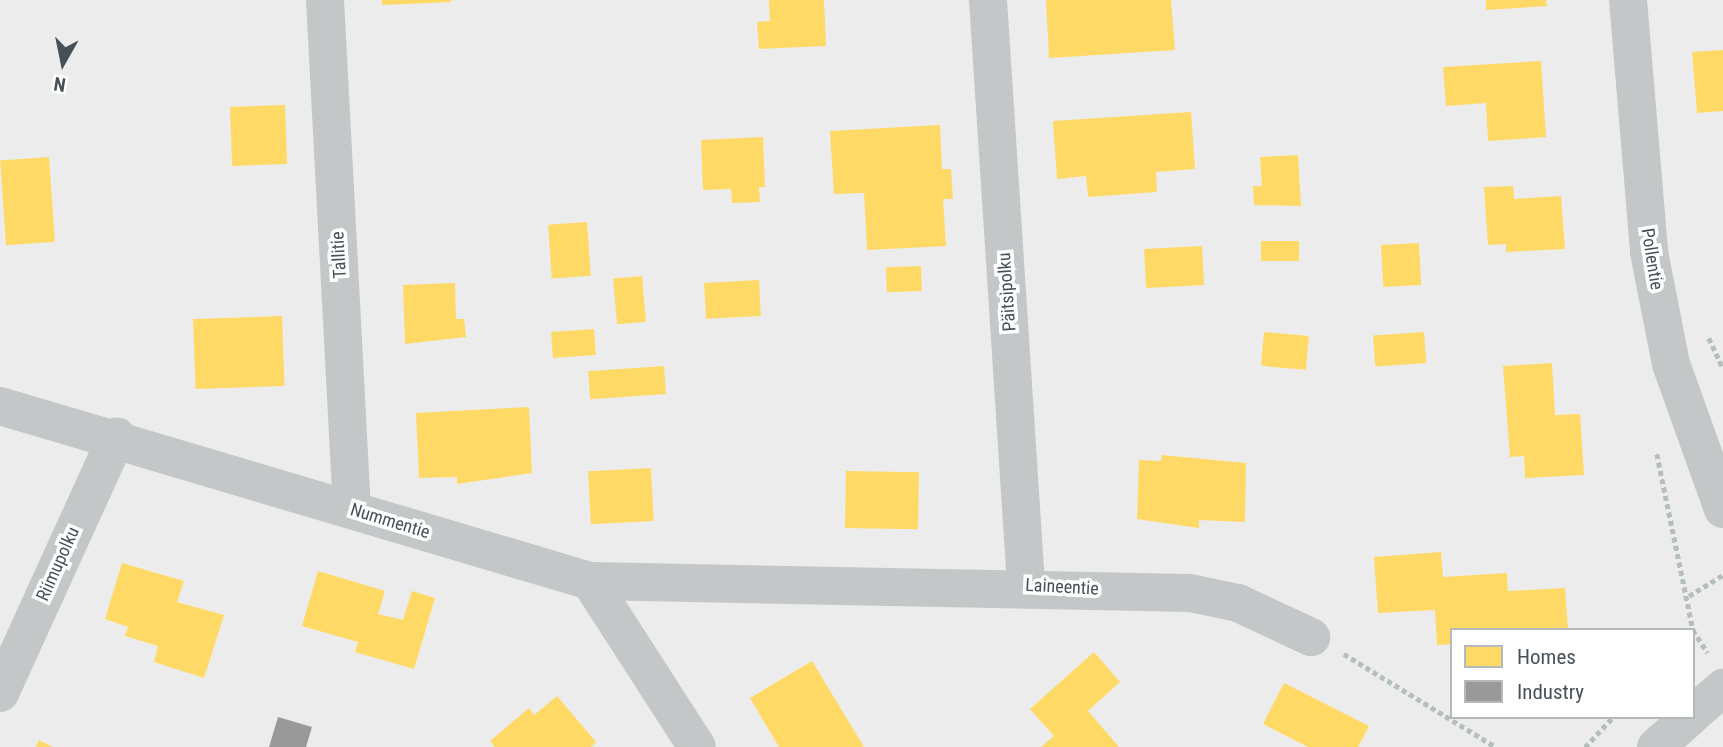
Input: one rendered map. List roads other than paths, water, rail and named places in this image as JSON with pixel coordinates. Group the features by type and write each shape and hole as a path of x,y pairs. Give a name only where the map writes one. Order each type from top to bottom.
{"street":[{"name":"Tallitie","path":"325,0 352,510"},
{"name":"Päitsipolku","path":"988,0 1026,585"},
{"name":"Pollentie","path":"1628,0 1649,252 1671,364 1723,509"},
{"name":"Nummentie","path":"0,406 117,436 590,581"},
{"name":"Riimupolku","path":"0,693 117,436"},
{"name":"Laineentie","path":"590,581 1026,585 1190,593 1238,603 1311,637"},
{"path":"590,581 697,747"},
{"path":"1695,713 1723,688"},
{"path":"1656,747 1689,719"}]}
